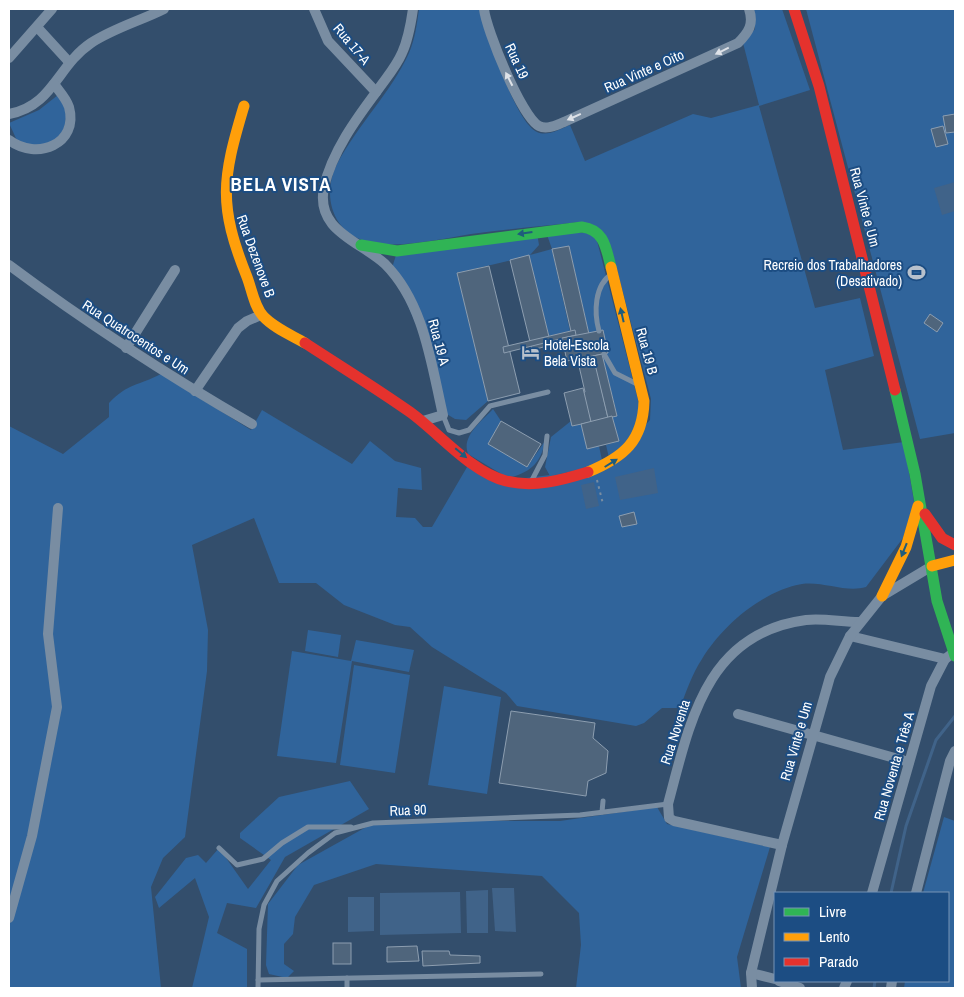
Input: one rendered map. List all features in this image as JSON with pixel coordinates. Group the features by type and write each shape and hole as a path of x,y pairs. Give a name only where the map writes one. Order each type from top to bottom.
{"street":[{"path":"9,58 52,9"},
{"path":"9,114 32,107 45,96 69,62 90,44 114,29 164,9"},
{"name":"Rua 17-A","path":"314,9 328,41 376,92"},
{"name":"Rua 19 A","path":"413,9 403,52 394,68 340,145 323,189 324,204 329,221 344,237 361,245 385,265 404,289 413,305 423,333 443,415"},
{"name":"Rua Vinte e Um","path":"794,9 819,86 862,255 915,474 937,600 951,656"},
{"name":"Rua 19","path":"488,10 504,68 533,121"},
{"name":"Rua Vinte e Oito","path":"533,121 546,127 558,124 720,53 738,43 748,33 750,13"},
{"path":"36,27 69,62"},
{"path":"9,140 18,147 41,150 61,139 68,130 69,108 54,84"},
{"name":"Rua Dezenove B","path":"244,106 228,156 223,199 232,238 262,315 424,421"},
{"name":"Rua 19 B","path":"361,245 397,251 539,231 585,227 598,232 604,239 640,384 644,413 638,434 619,457 612,463 594,470 546,483 513,482 487,474 424,421"},
{"path":"385,265 397,251"},
{"name":"Rua Quatrocentos e Um","path":"9,265 82,319 126,348 252,424"},
{"path":"126,348 175,270"},
{"path":"195,391 238,328 247,321 262,315"},
{"path":"424,421 443,415"},
{"path":"919,503 935,531 942,538 955,545"},
{"path":"882,596 906,547 919,503"},
{"path":"9,918 32,836 57,707 48,634 58,508"},
{"name":"Rua Vinte e Um","path":"752,988 751,973 782,845 830,677 850,636 859,622 882,596 932,566 955,560"},
{"name":"Rua Noventa","path":"668,804 693,716 704,690 723,662 737,648 752,636 806,620 859,622"},
{"path":"850,636 951,656"},
{"name":"Rua Noventa e Três A","path":"872,892 931,686 951,656"},
{"path":"738,714 909,762"},
{"path":"916,892 950,761 955,751"},
{"path":"945,784 955,765"},
{"path":"668,804 667,812 669,818 674,821 782,845"},
{"path":"751,973 774,979"},
{"path":"783,982 800,988"}],"lane":[{"path":"599,331 596,316 598,294 603,282 612,274"},
{"path":"604,354 615,372 640,384"},
{"path":"443,415 448,428 459,433 469,430 490,406 548,392"},
{"path":"530,484 545,456 547,436"},
{"path":"602,812 603,802"},
{"name":"Rua 90","path":"258,988 261,921 264,905 277,881 308,852 335,834 373,823 580,815 668,804"},
{"path":"219,848 238,866 264,859 282,843 308,827 357,827"},
{"path":"258,980 541,974"},
{"path":"347,978 348,988"}],"path":[{"path":"594,470 603,504"}],"shaded area":[{"path":"419,9 480,9 503,76 520,112 529,125 537,132 545,134 570,125 585,161 693,114 711,118 759,105 743,43 755,29 754,9 782,9 810,90 759,106 815,308 860,298 874,356 825,370 843,450 904,442 914,502 903,538 866,587 851,589 818,584 802,584 772,594 758,602 720,634 710,647 695,671 680,708 662,708 644,723 636,726 517,706 506,693 432,647 410,627 395,625 344,605 316,583 279,583 254,518 192,545 208,630 207,671 185,837 163,858 151,887 161,988 9,988 9,426 63,454 109,417 109,403 122,392 161,374 251,430 262,410 352,464 370,441 395,461 421,468 422,490 398,488 396,517 415,518 423,527 432,527 470,462 502,481 606,468 650,420 651,399 611,247 580,222 485,232 418,243 390,244 365,241 353,236 337,220 330,198 330,187 337,164 402,67 413,42"},
{"name":"Recreio dos Trabalhadores (Desativado)","path":"806,9 955,9 955,433 920,439"},
{"path":"58,95 67,112 64,130 56,139 43,146 19,145 9,123 39,110"},
{"path":"955,182 955,211 942,215 934,188"},
{"path":"546,232 595,233 643,419 610,462 606,445 619,441 612,416 617,415 602,354 589,333 569,246 552,250 570,331 549,336 529,256 457,273 488,401 466,420 455,419 445,413 432,362 392,268 396,255 537,233 539,245 530,255 552,249"},
{"path":"493,409 501,421 488,444 527,467 545,441 540,456 533,466 522,473 508,478 468,454 467,441 470,435"},
{"path":"571,421 572,426 581,424 587,449 599,446 603,465 550,476 545,467 551,437"},
{"path":"654,468 658,493 620,500 615,477"},
{"path":"594,482 599,506 586,509 581,485"},
{"path":"308,630 341,635 338,657 305,651"},
{"path":"356,640 414,650 409,672 352,661 336,763 277,756 292,651 351,661"},
{"path":"354,665 410,675 395,773 340,765"},
{"path":"444,686 501,697 487,794 428,785"},
{"path":"350,781 369,809 285,857 256,908 227,903 217,933 247,949 247,988 192,988 209,917 195,878 159,908 155,897 186,858 198,855 206,863 219,848 248,889 271,860 240,838 240,833 279,797"},
{"path":"657,807 667,824 770,847 737,957 741,988 576,988 581,945 579,913 542,876 376,864 314,885 295,917 293,934 284,944 284,964 294,971 287,978 269,974 266,965 268,904 298,865 377,821 560,821"},
{"path":"944,817 955,821 955,988 904,988 905,982 949,982 949,892 923,892"},
{"path":"492,888 514,888 516,932 495,931"},
{"path":"488,890 488,933 467,933 466,891"},
{"path":"460,892 461,933 380,935 380,893"},
{"path":"348,897 374,897 374,931 348,932"}],"building":[{"path":"955,114 955,132 946,133 943,116"},
{"path":"943,126 948,144 936,147 931,129"},
{"path":"569,246 608,418 591,422 589,415 586,416 581,394 585,392 552,249"},
{"path":"529,255 551,345 532,350 510,260"},
{"path":"489,266 520,393 488,401 457,273"},
{"path":"930,314 943,323 937,332 924,323"},
{"path":"575,330 576,335 504,353 503,347"},
{"path":"603,330 608,353 567,361 562,338"},
{"path":"602,354 617,416 608,418 593,356"},
{"path":"583,388 591,422 572,426 564,393"},
{"path":"612,416 619,441 587,449 581,424"},
{"path":"501,421 541,444 527,467 488,444"},
{"path":"634,512 637,524 622,527 619,516"},
{"path":"511,711 595,723 593,738 608,751 606,773 588,781 586,796 499,783"},
{"path":"333,943 351,943 351,964 333,964"},
{"path":"417,946 419,961 387,962 387,947"},
{"path":"422,951 449,951 450,955 480,956 480,963 423,966"}],"waterway":[{"path":"891,892 906,826 936,740 955,716"},
{"path":"874,988 875,982"}],"traffic: fast":[{"path":"361,245 397,251 582,227 590,229 600,236 606,247 611,267"},
{"path":"895,390 915,474 937,601 955,656"}],"traffic: slow":[{"path":"244,106 231,153 226,192 231,230 257,308 272,324 305,343"},
{"path":"588,472 612,460 629,446 640,427 643,415 644,401 611,267"},
{"path":"882,596 906,547 918,506"},
{"path":"932,566 955,560"}],"traffic: jam":[{"path":"794,9 819,86 895,390"},
{"path":"305,343 410,412 468,461 493,476 506,481 527,484 558,480 588,472"},
{"path":"925,514 942,538 955,545"}],"place":[{"name":"Recreio dos Trabalhadores (Desativado)","path":"916,273"},
{"name":"Hotel-Escola Bela Vista","path":"530,353"}],"district":[{"name":"BELA VISTA","path":"281,184"}]}
